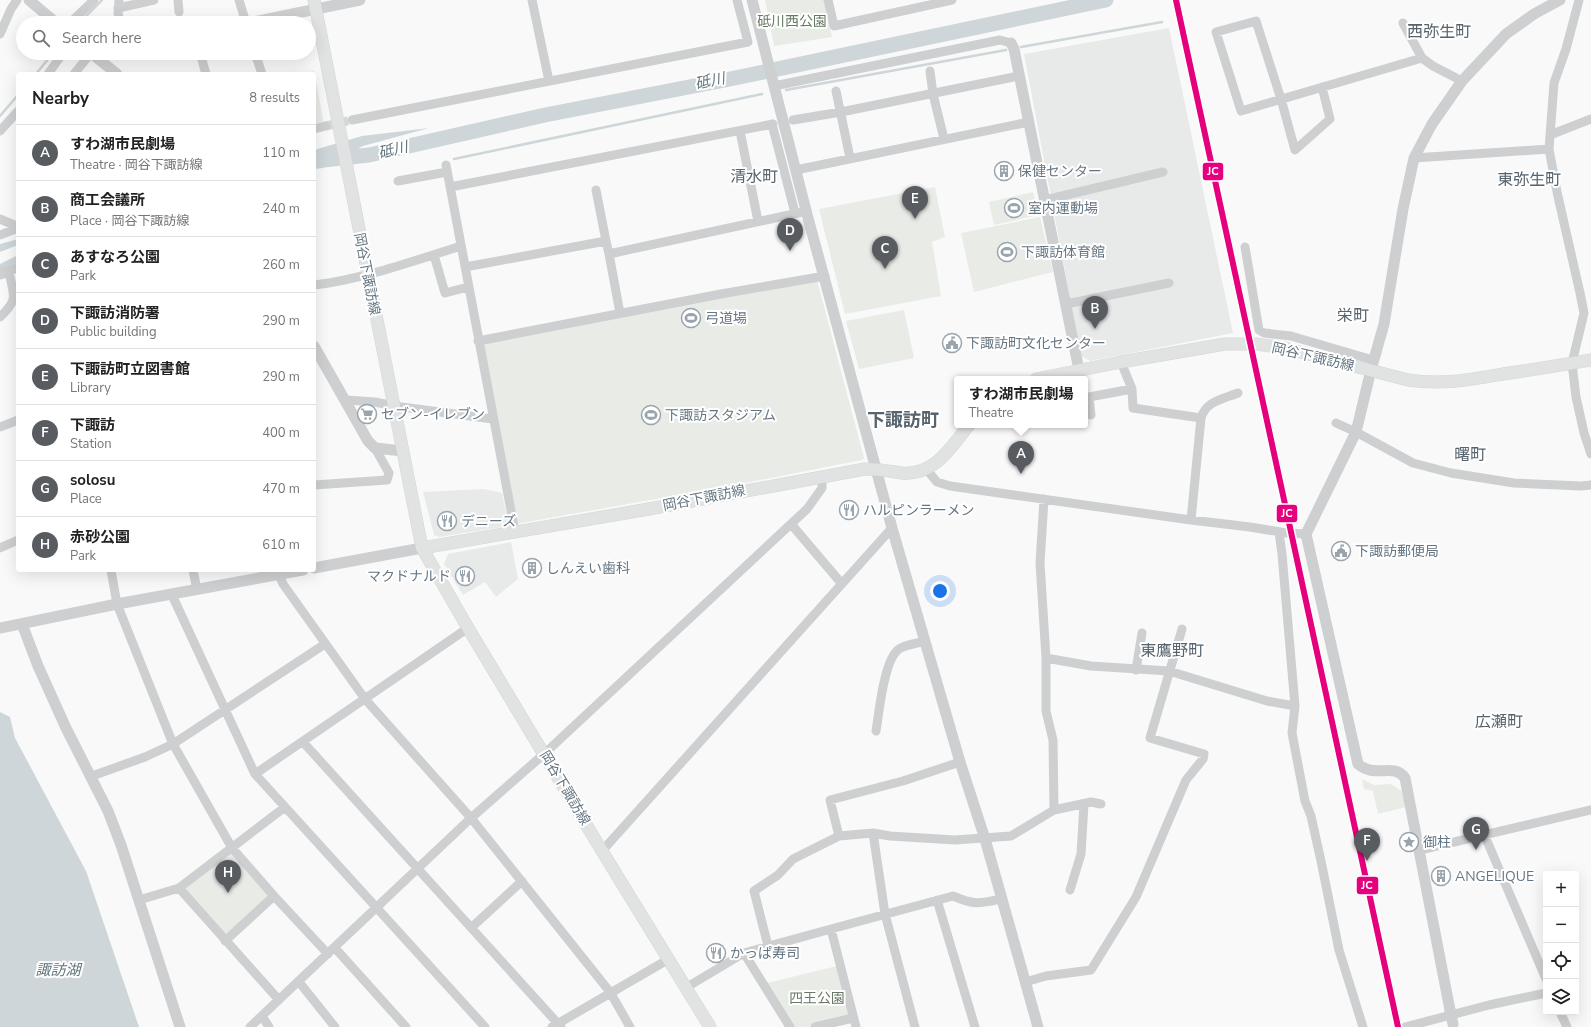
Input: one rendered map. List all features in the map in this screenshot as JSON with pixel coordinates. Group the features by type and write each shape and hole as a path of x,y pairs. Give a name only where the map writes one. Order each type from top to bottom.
{"main road":[{"name":"岡谷下諏訪線","path":"315,4 367,275 422,548 468,628 710,1027"},
{"name":"岡谷下諏訪線","path":"1051,376 1225,344 1256,344 1285,348 1372,365 1408,380 1428,383 1473,380 1591,360"},
{"name":"岡谷下諏訪線","path":"422,548 865,469 902,473 915,472 926,469 940,460 967,428"}],"street":[{"path":"0,34 10,9 17,0"},
{"path":"29,0 48,16"},
{"path":"77,16 94,0"},
{"path":"119,16 118,4 154,0"},
{"path":"178,0 179,12"},
{"path":"239,0 245,16"},
{"path":"272,16 315,4 360,0"},
{"path":"532,0 549,82"},
{"path":"352,120 748,42 737,0"},
{"path":"752,0 773,84 892,528 960,762 985,839 1038,1027"},
{"path":"828,0 834,26 952,0"},
{"path":"1454,1026 1405,778 1402,773 1396,770 1371,771 1358,764 1306,534 1356,432 1372,365 1384,324 1403,209 1414,158 1432,124 1462,81 1506,34 1534,14 1560,0"},
{"path":"1579,0 1566,49 1554,83 1550,150 1557,192 1584,313 1572,363 1576,397 1584,433 1591,454"},
{"path":"1322,87 1330,119 1295,150 1281,100 1256,21 1216,32 1241,112 1281,100 1322,87 1422,58"},
{"path":"1403,23 1422,58 1433,66 1462,81"},
{"path":"773,84 1000,40 1011,43 1014,49 1080,370"},
{"path":"49,72 58,60"},
{"path":"76,72 89,60"},
{"path":"102,60 115,72"},
{"path":"202,60 205,72"},
{"path":"257,60 261,72"},
{"path":"930,71 933,94 944,139"},
{"path":"793,120 841,112 1019,76"},
{"path":"836,91 850,158"},
{"path":"0,131 16,113"},
{"path":"1550,135 1591,119"},
{"path":"796,170 1029,122"},
{"path":"450,187 772,124 795,213"},
{"path":"316,128 326,126"},
{"path":"740,130 758,221"},
{"path":"1414,158 1550,150"},
{"path":"398,181 446,168 515,532"},
{"path":"1045,200 1163,172"},
{"path":"596,190 620,313"},
{"path":"609,254 807,211"},
{"path":"0,219 14,225 16,228"},
{"path":"0,235 16,229"},
{"path":"465,267 606,241"},
{"path":"316,285 332,283 367,275 461,246"},
{"path":"1245,247 1259,330 1291,336 1372,365"},
{"path":"434,255 445,293 468,287"},
{"path":"0,317 15,308 9,271"},
{"path":"478,341 721,294 825,276"},
{"path":"1066,304 1169,283"},
{"path":"316,349 368,441 375,448 389,473 387,480 316,485"},
{"path":"1121,362 1132,389 1133,408 1201,418"},
{"path":"1091,415 1089,397 1132,389"},
{"path":"1191,520 1201,418 1208,405 1238,393"},
{"path":"346,400 494,419"},
{"path":"0,427 16,421"},
{"path":"1336,423 1356,432 1413,463 1451,473 1514,482 1581,486 1591,485"},
{"path":"375,448 403,451"},
{"path":"926,469 937,482 950,486 1279,532 1306,534"},
{"path":"250,1027 471,818 544,754 807,509 822,488 822,476"},
{"path":"1044,499 1040,563 1046,658 1046,711 1052,740 1054,810"},
{"path":"791,524 842,584"},
{"path":"602,850 892,528"},
{"path":"1279,532 1295,706 1292,733 1305,801 1311,816 1339,950 1363,1027"},
{"path":"0,548 16,541"},
{"path":"316,568 422,548"},
{"path":"111,572 117,604 173,744 232,848 274,896 406,1027"},
{"path":"193,572 197,590"},
{"path":"0,628 117,604 172,595 283,573 283,584 365,699 471,818 522,881 610,992 630,1027"},
{"path":"172,595 255,774 485,1027"},
{"path":"22,624 38,666 66,728 92,776 119,838 180,1027"},
{"path":"255,774 468,628"},
{"path":"1025,982 1046,976 1091,970 1136,898 1186,780 1203,759 1204,754 1150,738 1168,671 1182,629"},
{"path":"1136,670 1142,632"},
{"path":"876,731 885,678 890,660 898,649 925,641"},
{"path":"92,776 145,757 173,744 326,644"},
{"path":"1046,658 1091,666 1168,671 1267,701 1295,706"},
{"path":"303,742 472,927 558,1026 610,992 669,959"},
{"path":"839,836 830,800 902,781 960,762"},
{"path":"768,946 754,891 778,875 793,859 839,836 873,833 890,836 955,840 1011,836 1054,810 1091,802 1101,804"},
{"path":"1070,890 1081,854 1084,804"},
{"path":"139,900 179,888 285,807"},
{"path":"1420,850 1591,810"},
{"path":"873,833 885,914 915,1027"},
{"path":"1484,834 1543,972"},
{"path":"472,927 522,881"},
{"path":"179,888 279,1000"},
{"path":"225,941 274,896"},
{"path":"687,987 744,953 768,946 953,896 968,902 981,904 1001,899"},
{"path":"937,900 975,1027"},
{"path":"832,929 856,1027"},
{"path":"744,953 790,1027"},
{"path":"299,982 335,1027"},
{"path":"1405,1027 1489,1005 1543,994"},
{"path":"1561,1015 1567,1027"},
{"path":"262,1016 269,1027"},
{"path":"815,1027 853,1018"}],"shaded area":[{"path":"1169,28 1233,333 1090,361 1081,356 1024,54"},
{"path":"484,489 502,493 509,526 439,537 434,535 423,492"},
{"path":"511,542 518,579 496,597 485,582 463,595 444,564 448,554"}],"green space":[{"name":"砥川西公園","path":"765,0 824,0 832,37 774,46"},
{"path":"316,82 324,124 316,126"},
{"path":"935,187 945,237 932,242 941,296 845,314 819,209"},
{"name":"室内運動場","path":"1033,192 1039,215 994,225 989,202"},
{"name":"下諏訪体育館","path":"1040,217 1053,272 974,292 961,233"},
{"path":"817,280 864,458 862,460 750,482 516,524 482,344"},
{"path":"904,310 914,358 859,369 846,321"},
{"path":"1362,779 1374,785 1391,784 1403,792 1406,807 1378,814 1373,791 1364,789"},
{"path":"229,854 234,854 271,895 226,935 186,892 186,887"},
{"name":"四王公園","path":"837,966 849,1015 847,1017 808,1027 792,1027 767,983"}],"water":[{"path":"429,128 363,146 323,168 316,169 316,149 362,136"},
{"path":"16,240 16,246 0,252 0,244"},
{"path":"16,256 16,265 0,269 0,264"},
{"name":"諏訪湖","path":"0,712 10,717 15,738 86,871 139,1027 0,1027"}],"waterway":[{"path":"86,16 102,0"},
{"name":"砥川","path":"316,161 369,155 545,115 730,79 1106,0"},
{"path":"1021,47 1162,22"},
{"path":"786,90 1006,50"},
{"path":"38,72 47,60"},
{"path":"454,159 762,94"},
{"path":"0,116 16,97"}],"tunnel":[{"path":"326,126 352,120"}],"transit line":[{"name":"JC","path":"1176,0 1398,1027"}],"place":[{"name":"保健センター","path":"1004,171"},
{"name":"室内運動場","path":"1014,208"},
{"name":"下諏訪町立図書館","path":"915,219"},
{"name":"下諏訪消防署","path":"790,251"},
{"name":"下諏訪体育館","path":"1007,252"},
{"name":"あすなろ公園","path":"885,269"},
{"name":"弓道場","path":"691,318"},
{"name":"商工会議所","path":"1095,329"},
{"name":"下諏訪町文化センター","path":"952,343"},
{"name":"セブン-イレブン","path":"367,414"},
{"name":"下諏訪スタジアム","path":"651,415"},
{"name":"すわ湖市民劇場","path":"1021,474"},
{"name":"ハルピンラーメン","path":"849,510"},
{"name":"デニーズ","path":"447,521"},
{"name":"下諏訪郵便局","path":"1341,551"},
{"name":"しんえい歯科","path":"532,568"},
{"name":"マクドナルド","path":"465,576"},
{"name":"御柱","path":"1409,842"},
{"name":"solosu","path":"1476,850"},
{"name":"下諏訪","path":"1367,861"},
{"name":"ANGELIQUE","path":"1441,876"},
{"name":"赤砂公園","path":"228,893"},
{"name":"かっぱ寿司","path":"716,953"}],"district":[{"name":"西弥生町","path":"1439,32"},
{"name":"清水町","path":"754,177"},
{"name":"東弥生町","path":"1529,180"},
{"name":"栄町","path":"1353,316"},
{"name":"下諏訪町","path":"903,420"},
{"name":"曙町","path":"1470,455"},
{"name":"東鷹野町","path":"1172,651"},
{"name":"広瀬町","path":"1499,722"}]}
